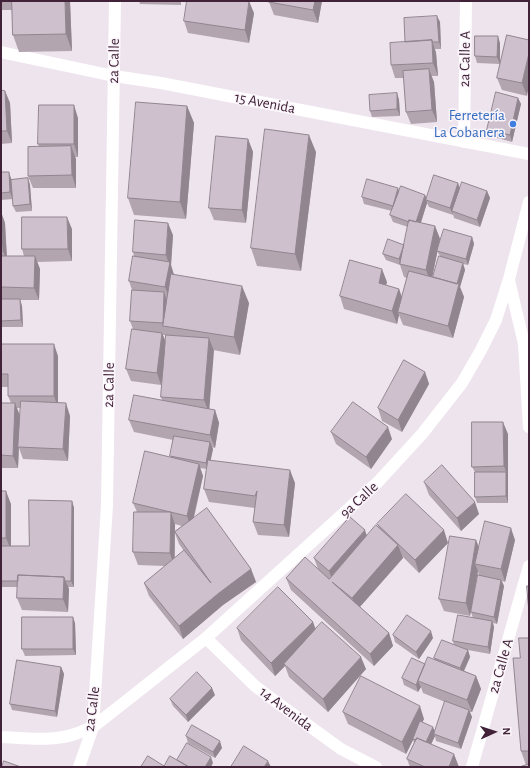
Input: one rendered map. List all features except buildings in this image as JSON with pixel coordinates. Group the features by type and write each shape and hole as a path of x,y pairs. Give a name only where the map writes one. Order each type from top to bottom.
{"street":[{"name":"2a Calle","path":"79,767 93,727 107,505 115,1"},
{"name":"2a Calle A","path":"464,142 466,1"},
{"name":"15 Avenida","path":"1,52 114,76 161,83 529,154"},
{"name":"9a Calle","path":"93,727 206,638 377,483 422,434 462,382 481,350 496,320 509,279 529,202"},
{"path":"509,279 524,344 529,427"},
{"name":"2a Calle A","path":"472,767 529,566"},
{"name":"14 Avenida","path":"206,638 255,686 341,749 376,767"},
{"path":"1,737 37,739 55,738 75,734 93,727"}],"place":[{"name":"Ferretería La Cobanera","path":"513,124"}]}
